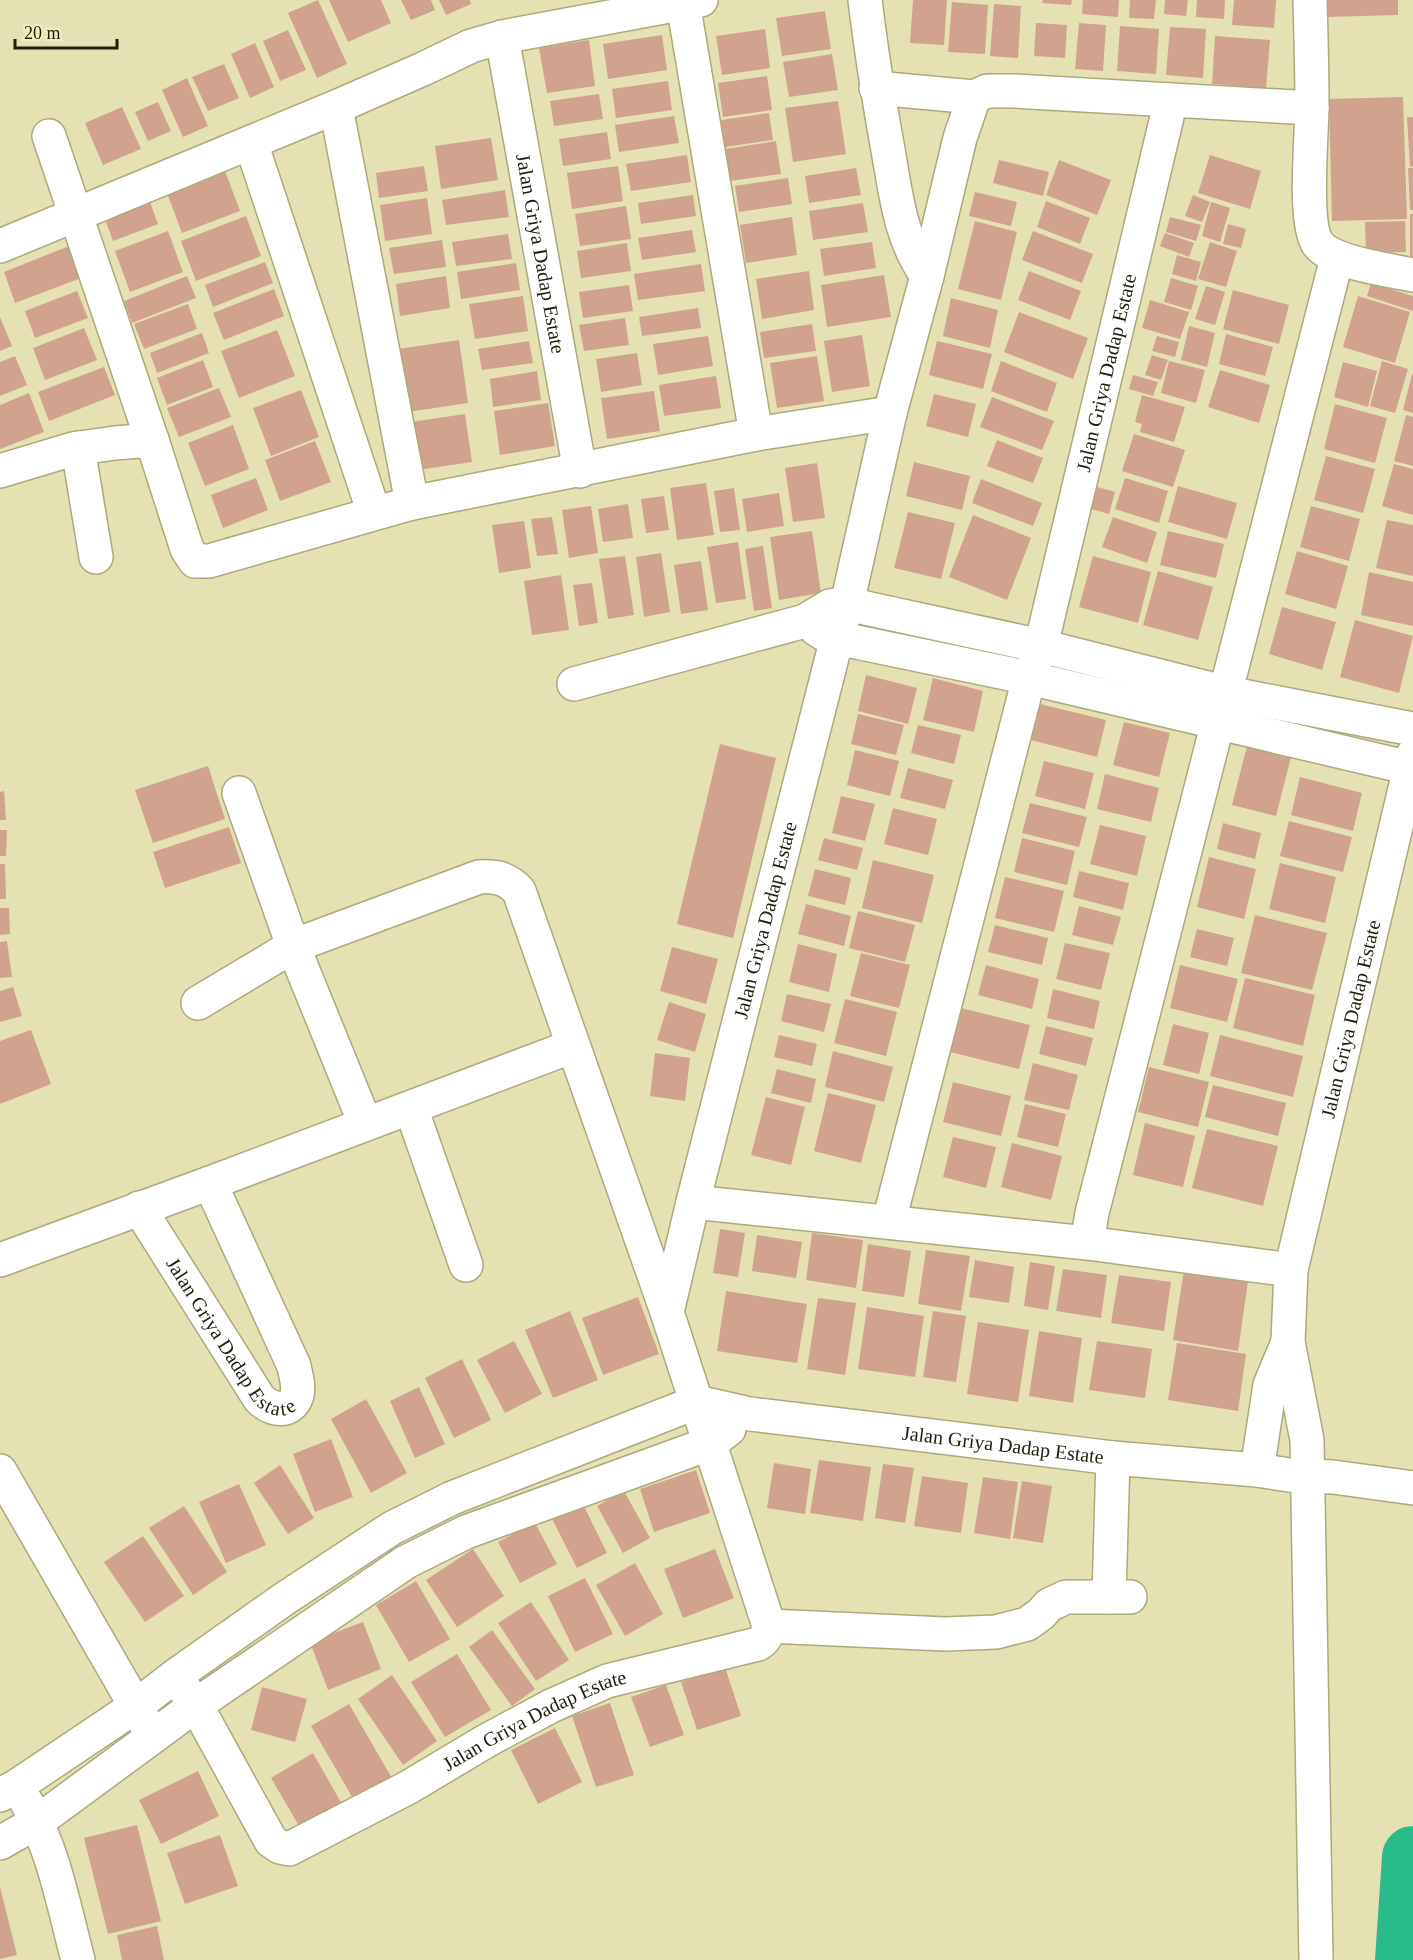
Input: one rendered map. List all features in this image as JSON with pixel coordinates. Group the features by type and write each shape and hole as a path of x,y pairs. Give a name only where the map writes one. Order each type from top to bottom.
{"street":[{"path":"865,0 876,88 900,221 915,260 927,276"},
{"path":"1310,0 1311,225 1318,244 1337,258 1413,275"},
{"path":"0,246 336,107 471,46 502,37 692,2 756,434"},
{"name":"Jalan Griya Dadap Estate","path":"502,37 580,471"},
{"path":"876,88 974,97 987,91 1014,91 1312,108"},
{"name":"Jalan Griya Dadap Estate","path":"667,1312 693,1202 847,604 890,413 927,276 960,138 974,97"},
{"name":"Jalan Griya Dadap Estate","path":"889,1221 1029,678 1041,646 1171,100"},
{"path":"336,107 412,503"},
{"path":"49,136 187,549 195,561 208,561 412,503 756,434 890,413"},
{"path":"251,142 374,513"},
{"path":"1087,1243 1092,1213 1337,258"},
{"path":"0,471 78,448 152,440"},
{"path":"78,448 96,557"},
{"name":"Jalan Griya Dadap Estate","path":"574,684 805,621 830,606 847,604 1041,646 1223,708 1412,761 1291,1270 1288,1342 1307,1440 1311,1476 1113,1458 750,1414 697,1402"},
{"name":"Jalan Griya Dadap Estate","path":"805,621 826,635 837,638 1029,678 1223,708 1413,729"},
{"path":"239,793 293,946 365,1123"},
{"path":"198,1003 293,946 479,877 502,878 519,891 667,1312 769,1626 945,1634 996,1632 1027,1624 1049,1605 1066,1597 1120,1597 1113,1458"},
{"path":"0,1260 573,1046"},
{"path":"411,1108 466,1265"},
{"name":"Jalan Griya Dadap Estate","path":"139,1208 259,1398 270,1408 277,1410 285,1408 293,1403 297,1395 298,1386 294,1366 210,1183"},
{"path":"693,1202 1087,1243 1291,1270"},
{"name":"Jalan Griya Dadap Estate","path":"1257,1470 1270,1385 1288,1342"},
{"path":"78,1960 56,1874 37,1822 8,1790 136,1706 284,1599 392,1528 452,1498 697,1402"},
{"path":"0,1843 37,1822 196,1705 406,1562 466,1532 711,1443 750,1414"},
{"path":"0,1471 153,1737"},
{"path":"1316,1960 1311,1476 1413,1488"},
{"name":"Jalan Griya Dadap Estate","path":"175,1676 196,1705 271,1841 279,1847 289,1849 409,1787 486,1741 551,1706 607,1682 758,1644 764,1641 769,1626"}],"building":[{"path":"318,0 347,64 317,78 288,13"},
{"path":"329,0 381,0 391,23 348,42"},
{"path":"401,0 431,0 435,10 411,20"},
{"path":"439,0 470,0 471,4 446,15"},
{"path":"913,0 947,0 944,45 910,43"},
{"path":"1043,0 1072,0 1071,5 1042,3"},
{"path":"1083,0 1119,0 1118,17 1082,14"},
{"path":"1130,0 1156,0 1154,19 1129,18"},
{"path":"1165,0 1188,0 1186,16 1164,14"},
{"path":"1197,0 1225,0 1224,19 1196,17"},
{"path":"1234,0 1276,0 1274,28 1232,25"},
{"path":"1327,0 1398,0 1398,15 1327,17"},
{"path":"952,2 988,5 985,54 948,52"},
{"path":"994,4 1021,6 1018,58 990,56"},
{"path":"825,11 831,49 782,56 776,18"},
{"path":"1036,23 1067,25 1065,58 1034,56"},
{"path":"1079,23 1106,25 1103,71 1075,69"},
{"path":"1120,26 1159,29 1156,74 1117,71"},
{"path":"1170,27 1206,29 1203,78 1166,75"},
{"path":"765,29 770,68 722,75 716,36"},
{"path":"288,30 306,70 280,81 263,41"},
{"path":"662,35 667,70 608,79 603,44"},
{"path":"1215,36 1270,40 1266,88 1212,84"},
{"path":"589,40 595,86 547,93 539,48"},
{"path":"255,43 274,87 250,98 231,54"},
{"path":"832,54 838,90 789,97 783,62"},
{"path":"224,64 239,98 208,111 192,77"},
{"path":"767,76 772,110 723,117 718,83"},
{"path":"187,78 208,126 183,137 162,90"},
{"path":"668,81 672,110 616,118 612,89"},
{"path":"599,94 603,119 554,126 550,101"},
{"path":"1403,97 1407,219 1332,221 1329,99"},
{"path":"838,101 846,154 793,162 785,108"},
{"path":"158,102 171,131 148,141 135,112"},
{"path":"122,107 141,149 103,165 85,123"},
{"path":"769,113 773,140 725,147 721,120"},
{"path":"674,116 679,143 619,152 615,125"},
{"path":"1407,117 1413,117 1413,166 1410,167"},
{"path":"607,132 611,159 563,166 559,139"},
{"path":"491,138 498,180 441,189 435,146"},
{"path":"776,141 781,174 730,181 725,149"},
{"path":"687,155 691,182 631,191 626,164"},
{"path":"1210,155 1261,171 1250,209 1198,193"},
{"path":"999,160 1049,172 1043,196 993,183"},
{"path":"1059,160 1111,180 1097,215 1046,195"},
{"path":"424,166 428,191 379,198 376,173"},
{"path":"618,166 623,201 572,209 567,173"},
{"path":"856,168 861,195 809,203 805,176"},
{"path":"1408,168 1413,168 1413,210 1410,210"},
{"path":"225,171 240,211 182,233 167,193"},
{"path":"788,178 792,204 739,212 735,186"},
{"path":"505,190 509,217 446,225 442,200"},
{"path":"975,192 1017,202 1011,226 969,216"},
{"path":"693,195 696,216 641,224 638,203"},
{"path":"1193,195 1210,202 1202,222 1185,216"},
{"path":"427,198 432,234 385,241 380,205"},
{"path":"1046,201 1090,218 1080,244 1037,227"},
{"path":"150,202 158,224 113,241 105,219"},
{"path":"1211,202 1230,208 1220,242 1202,236"},
{"path":"863,203 868,232 813,240 809,211"},
{"path":"626,206 631,239 580,246 575,214"},
{"path":"1410,214 1413,214 1413,267 1410,267"},
{"path":"246,216 261,256 196,281 181,241"},
{"path":"792,217 797,255 746,263 740,225"},
{"path":"1170,217 1201,225 1196,241 1166,232"},
{"path":"975,221 1017,232 1001,300 958,289"},
{"path":"1405,221 1406,252 1366,253 1365,222"},
{"path":"1228,224 1246,229 1241,248 1223,244"},
{"path":"692,230 696,252 642,260 638,238"},
{"path":"168,231 183,272 130,292 115,251"},
{"path":"1033,231 1093,254 1082,283 1022,260"},
{"path":"1165,233 1194,243 1189,257 1160,246"},
{"path":"508,234 512,259 456,266 452,242"},
{"path":"442,240 446,267 394,274 389,248"},
{"path":"872,242 876,268 824,276 820,249"},
{"path":"1210,242 1237,251 1226,287 1198,279"},
{"path":"627,243 631,271 581,278 577,251"},
{"path":"69,246 81,278 15,303 4,272"},
{"path":"1177,255 1201,262 1196,281 1172,274"},
{"path":"265,262 273,283 213,307 205,285"},
{"path":"516,263 520,290 461,299 457,272"},
{"path":"701,264 705,291 638,300 634,274"},
{"path":"809,271 814,310 762,319 756,279"},
{"path":"1029,271 1081,291 1070,320 1018,300"},
{"path":"884,275 891,317 827,327 821,285"},
{"path":"187,276 196,298 132,323 124,301"},
{"path":"446,276 450,308 400,316 396,284"},
{"path":"1171,278 1198,286 1191,310 1164,302"},
{"path":"1371,283 1413,296 1413,311 1367,296"},
{"path":"629,285 633,311 583,318 579,292"},
{"path":"1206,286 1225,292 1215,325 1195,319"},
{"path":"274,289 284,316 224,340 213,313"},
{"path":"1233,290 1289,305 1279,344 1223,329"},
{"path":"77,291 88,318 35,338 25,311"},
{"path":"523,296 528,331 475,339 469,304"},
{"path":"1358,296 1410,312 1395,363 1343,347"},
{"path":"951,298 998,310 990,348 943,336"},
{"path":"1150,300 1189,312 1180,339 1142,328"},
{"path":"188,304 197,329 144,349 134,324"},
{"path":"698,308 701,328 642,336 639,317"},
{"path":"1019,312 1088,338 1073,379 1004,352"},
{"path":"0,317 12,346 0,351"},
{"path":"625,318 629,345 584,351 579,325"},
{"path":"812,324 816,351 764,358 760,332"},
{"path":"1189,326 1215,333 1207,367 1181,360"},
{"path":"84,328 97,360 45,380 33,348"},
{"path":"277,330 295,376 239,398 221,351"},
{"path":"202,333 209,353 157,373 150,353"},
{"path":"1226,334 1273,347 1265,376 1219,364"},
{"path":"862,335 870,386 832,392 824,341"},
{"path":"708,336 713,366 658,375 653,344"},
{"path":"1157,336 1179,342 1175,357 1152,351"},
{"path":"459,340 468,403 408,412 398,349"},
{"path":"529,341 533,363 482,370 478,349"},
{"path":"937,341 992,354 983,389 929,375"},
{"path":"637,353 642,385 601,392 596,359"},
{"path":"1152,355 1168,360 1161,380 1145,375"},
{"path":"15,356 27,385 0,396 0,362"},
{"path":"817,356 824,401 777,408 770,363"},
{"path":"203,360 213,387 167,405 157,378"},
{"path":"1001,361 1057,383 1047,412 991,391"},
{"path":"1169,361 1205,370 1196,403 1161,393"},
{"path":"1382,361 1408,369 1395,413 1370,406"},
{"path":"1343,362 1377,371 1368,407 1334,397"},
{"path":"104,367 115,395 49,421 38,392"},
{"path":"1220,370 1270,385 1259,423 1208,407"},
{"path":"537,371 541,400 493,407 490,379"},
{"path":"1413,374 1413,413 1403,410"},
{"path":"1133,375 1158,382 1153,396 1129,389"},
{"path":"716,376 721,408 664,416 659,385"},
{"path":"219,388 231,417 179,437 167,408"},
{"path":"301,390 319,437 271,456 253,408"},
{"path":"654,391 660,431 607,439 601,398"},
{"path":"29,393 44,432 0,449 0,405"},
{"path":"934,394 976,404 968,437 926,426"},
{"path":"1142,395 1185,407 1174,442 1140,432 1142,424 1135,422"},
{"path":"992,397 1054,421 1042,450 980,427"},
{"path":"548,403 555,446 500,455 494,411"},
{"path":"1335,404 1387,418 1375,463 1324,449"},
{"path":"465,414 472,462 418,470 411,422"},
{"path":"1406,415 1413,417 1413,466 1394,461"},
{"path":"233,425 249,469 205,486 188,443"},
{"path":"1134,434 1185,450 1173,487 1122,471"},
{"path":"997,440 1043,458 1033,483 987,466"},
{"path":"315,441 331,482 280,501 265,460"},
{"path":"1326,456 1375,469 1363,513 1314,500"},
{"path":"914,462 970,476 962,510 906,496"},
{"path":"817,463 825,518 793,522 785,468"},
{"path":"1394,464 1413,469 1413,515 1382,506"},
{"path":"256,478 268,510 223,528 211,495"},
{"path":"1125,478 1168,491 1159,523 1115,509"},
{"path":"981,479 1042,503 1033,526 972,503"},
{"path":"706,483 714,535 677,540 670,488"},
{"path":"1094,486 1115,492 1109,514 1088,508"},
{"path":"1178,486 1237,503 1227,539 1168,522"},
{"path":"734,488 740,530 720,532 714,491"},
{"path":"779,493 784,526 747,532 742,499"},
{"path":"664,496 669,530 646,533 641,499"},
{"path":"628,504 633,538 603,542 598,509"},
{"path":"591,506 598,553 569,558 562,510"},
{"path":"1311,506 1360,519 1349,561 1300,547"},
{"path":"908,512 955,523 941,579 894,568"},
{"path":"973,515 1031,538 1007,600 949,577"},
{"path":"552,517 558,554 537,556 531,519"},
{"path":"1113,517 1157,532 1147,563 1102,547"},
{"path":"1387,520 1413,525 1413,576 1376,568"},
{"path":"524,521 531,568 499,573 492,525"},
{"path":"812,531 821,593 779,600 770,537"},
{"path":"1168,531 1224,544 1216,578 1160,565"},
{"path":"738,542 746,599 716,603 707,547"},
{"path":"763,546 772,608 754,611 745,549"},
{"path":"1297,551 1348,566 1336,609 1285,594"},
{"path":"661,553 670,612 644,617 636,557"},
{"path":"625,556 634,615 608,619 599,559"},
{"path":"1093,556 1151,572 1138,623 1079,607"},
{"path":"701,561 708,610 681,614 674,565"},
{"path":"1158,571 1213,587 1198,640 1143,625"},
{"path":"1369,572 1413,582 1413,626 1361,615"},
{"path":"561,575 569,630 532,635 524,581"},
{"path":"592,583 598,623 579,626 573,585"},
{"path":"1282,607 1336,622 1322,670 1269,654"},
{"path":"1355,620 1413,636 1399,693 1340,677"},
{"path":"866,675 917,688 908,724 858,711"},
{"path":"933,678 983,691 974,732 923,720"},
{"path":"1040,704 1106,720 1097,757 1031,740"},
{"path":"858,714 904,725 896,755 851,744"},
{"path":"1124,722 1170,733 1159,777 1113,765"},
{"path":"918,725 961,735 954,764 911,753"},
{"path":"1248,742 1292,753 1276,816 1232,805"},
{"path":"720,744 776,758 733,938 677,924"},
{"path":"855,750 899,761 890,796 847,785"},
{"path":"1044,761 1094,773 1085,809 1035,796"},
{"path":"208,766 225,819 153,843 135,790"},
{"path":"908,768 953,780 945,809 900,798"},
{"path":"1105,774 1159,788 1151,822 1097,809"},
{"path":"1300,777 1362,793 1353,831 1291,815"},
{"path":"4,791 6,820 0,820 0,792"},
{"path":"841,796 875,804 865,841 832,833"},
{"path":"1030,803 1087,817 1079,847 1022,833"},
{"path":"893,808 937,819 928,855 884,844"},
{"path":"1289,821 1352,837 1343,872 1280,856"},
{"path":"1223,823 1261,833 1255,859 1217,849"},
{"path":"1100,825 1146,836 1137,876 1090,864"},
{"path":"229,827 241,863 165,888 153,852"},
{"path":"0,830 7,830 6,856 0,856"},
{"path":"824,838 863,848 857,870 818,860"},
{"path":"1022,838 1075,851 1067,885 1014,872"},
{"path":"1209,857 1256,869 1244,919 1197,907"},
{"path":"873,860 934,875 922,923 862,908"},
{"path":"1280,863 1336,877 1325,923 1269,909"},
{"path":"0,864 5,864 6,899 0,899"},
{"path":"815,869 851,878 845,905 808,896"},
{"path":"1079,871 1129,883 1123,910 1073,897"},
{"path":"1005,877 1064,891 1054,932 995,918"},
{"path":"806,904 851,916 844,946 798,934"},
{"path":"1079,906 1121,917 1113,945 1072,935"},
{"path":"0,908 9,908 10,934 0,935"},
{"path":"858,911 915,925 905,962 849,948"},
{"path":"1255,915 1327,933 1312,990 1241,973"},
{"path":"995,925 1048,938 1042,965 988,952"},
{"path":"1197,929 1234,938 1227,966 1190,957"},
{"path":"7,941 12,977 0,978 0,942"},
{"path":"1065,943 1110,953 1101,990 1056,979"},
{"path":"798,944 837,954 829,992 789,982"},
{"path":"672,947 718,959 706,1004 660,991"},
{"path":"861,953 910,965 899,1008 850,996"},
{"path":"986,965 1039,979 1032,1009 978,995"},
{"path":"1180,965 1238,979 1227,1022 1170,1008"},
{"path":"1245,978 1315,995 1303,1046 1233,1028"},
{"path":"13,987 22,1016 0,1022 0,991"},
{"path":"1053,989 1100,1001 1094,1029 1047,1018"},
{"path":"787,994 831,1004 824,1032 781,1021"},
{"path":"845,999 897,1012 886,1056 834,1043"},
{"path":"669,1002 706,1014 695,1052 657,1040"},
{"path":"961,1008 1030,1025 1019,1069 950,1052"},
{"path":"1173,1024 1209,1033 1199,1074 1163,1065"},
{"path":"1046,1026 1093,1038 1086,1066 1039,1054"},
{"path":"31,1030 51,1084 0,1104 0,1041"},
{"path":"779,1035 817,1044 812,1066 774,1057"},
{"path":"1220,1035 1303,1056 1293,1097 1210,1076"},
{"path":"833,1051 893,1067 884,1102 825,1087"},
{"path":"655,1053 690,1058 685,1101 650,1096"},
{"path":"1033,1063 1078,1075 1069,1110 1024,1100"},
{"path":"1149,1067 1209,1082 1198,1127 1138,1112"},
{"path":"777,1069 816,1079 811,1103 771,1093"},
{"path":"953,1082 1011,1096 1001,1136 943,1122"},
{"path":"1213,1085 1286,1103 1278,1136 1205,1117"},
{"path":"828,1093 876,1105 861,1163 814,1151"},
{"path":"766,1097 805,1107 791,1165 751,1155"},
{"path":"1025,1104 1066,1114 1058,1147 1017,1137"},
{"path":"1145,1123 1195,1136 1183,1187 1133,1175"},
{"path":"1207,1129 1278,1146 1263,1206 1192,1188"},
{"path":"953,1137 996,1147 986,1188 943,1177"},
{"path":"1012,1143 1062,1156 1051,1200 1001,1187"},
{"path":"720,1229 745,1233 738,1277 713,1273"},
{"path":"812,1233 863,1240 856,1288 806,1280"},
{"path":"757,1235 802,1242 796,1278 752,1271"},
{"path":"868,1244 911,1251 904,1297 862,1291"},
{"path":"926,1250 970,1256 961,1311 918,1304"},
{"path":"975,1260 1014,1267 1009,1303 969,1297"},
{"path":"1030,1262 1055,1266 1048,1310 1024,1306"},
{"path":"1063,1269 1107,1275 1101,1318 1056,1311"},
{"path":"1184,1270 1248,1281 1238,1351 1173,1340"},
{"path":"1119,1275 1171,1282 1164,1331 1111,1323"},
{"path":"726,1291 807,1304 797,1363 717,1351"},
{"path":"638,1297 659,1354 603,1375 582,1318"},
{"path":"818,1298 856,1303 845,1375 807,1369"},
{"path":"867,1307 924,1316 915,1377 858,1369"},
{"path":"570,1311 598,1380 553,1398 525,1330"},
{"path":"933,1311 966,1316 956,1382 923,1377"},
{"path":"978,1322 1029,1330 1018,1402 967,1394"},
{"path":"1039,1331 1082,1338 1073,1403 1029,1396"},
{"path":"514,1341 542,1394 505,1413 477,1360"},
{"path":"1097,1341 1152,1349 1145,1398 1089,1390"},
{"path":"1177,1343 1246,1354 1238,1411 1168,1400"},
{"path":"462,1359 491,1420 454,1438 425,1378"},
{"path":"419,1387 445,1444 415,1458 390,1401"},
{"path":"366,1399 407,1473 371,1493 331,1419"},
{"path":"331,1439 353,1497 315,1512 293,1454"},
{"path":"819,1460 871,1467 863,1521 810,1513"},
{"path":"774,1463 811,1469 805,1514 767,1508"},
{"path":"883,1464 914,1468 905,1523 875,1518"},
{"path":"280,1465 314,1518 288,1534 254,1483"},
{"path":"696,1470 710,1513 654,1532 640,1489"},
{"path":"922,1476 968,1483 961,1533 914,1526"},
{"path":"983,1477 1018,1482 1010,1539 974,1533"},
{"path":"1022,1481 1052,1486 1043,1543 1013,1538"},
{"path":"239,1484 266,1545 226,1563 199,1502"},
{"path":"624,1491 650,1538 623,1553 597,1506"},
{"path":"581,1500 607,1553 577,1568 550,1515"},
{"path":"184,1506 227,1572 193,1595 149,1528"},
{"path":"535,1523 557,1564 520,1583 498,1542"},
{"path":"143,1536 184,1596 145,1622 104,1562"},
{"path":"473,1549 504,1596 457,1627 426,1580"},
{"path":"715,1549 734,1598 683,1618 664,1569"},
{"path":"635,1563 663,1614 625,1636 596,1585"},
{"path":"585,1578 613,1634 575,1652 548,1596"},
{"path":"416,1581 450,1639 409,1662 376,1605"},
{"path":"531,1602 569,1660 536,1681 498,1623"},
{"path":"363,1622 381,1669 328,1690 310,1642"},
{"path":"492,1630 535,1689 512,1706 469,1647"},
{"path":"457,1654 491,1710 445,1737 411,1682"},
{"path":"725,1667 741,1716 697,1730 681,1682"},
{"path":"392,1675 437,1741 403,1765 358,1699"},
{"path":"666,1685 684,1735 650,1747 631,1697"},
{"path":"262,1687 307,1699 295,1742 251,1730"},
{"path":"610,1703 634,1775 596,1787 572,1716"},
{"path":"349,1704 393,1780 355,1802 311,1726"},
{"path":"555,1728 582,1782 538,1804 511,1750"},
{"path":"313,1753 343,1806 302,1831 271,1778"},
{"path":"198,1771 219,1816 161,1844 139,1800"},
{"path":"137,1825 161,1921 108,1934 84,1838"},
{"path":"220,1835 238,1886 185,1904 167,1853"},
{"path":"0,1887 17,1955 0,1959"},
{"path":"157,1926 164,1960 122,1960 117,1935"}],"waterway":[{"path":"1406,1960 1413,1857"}]}
